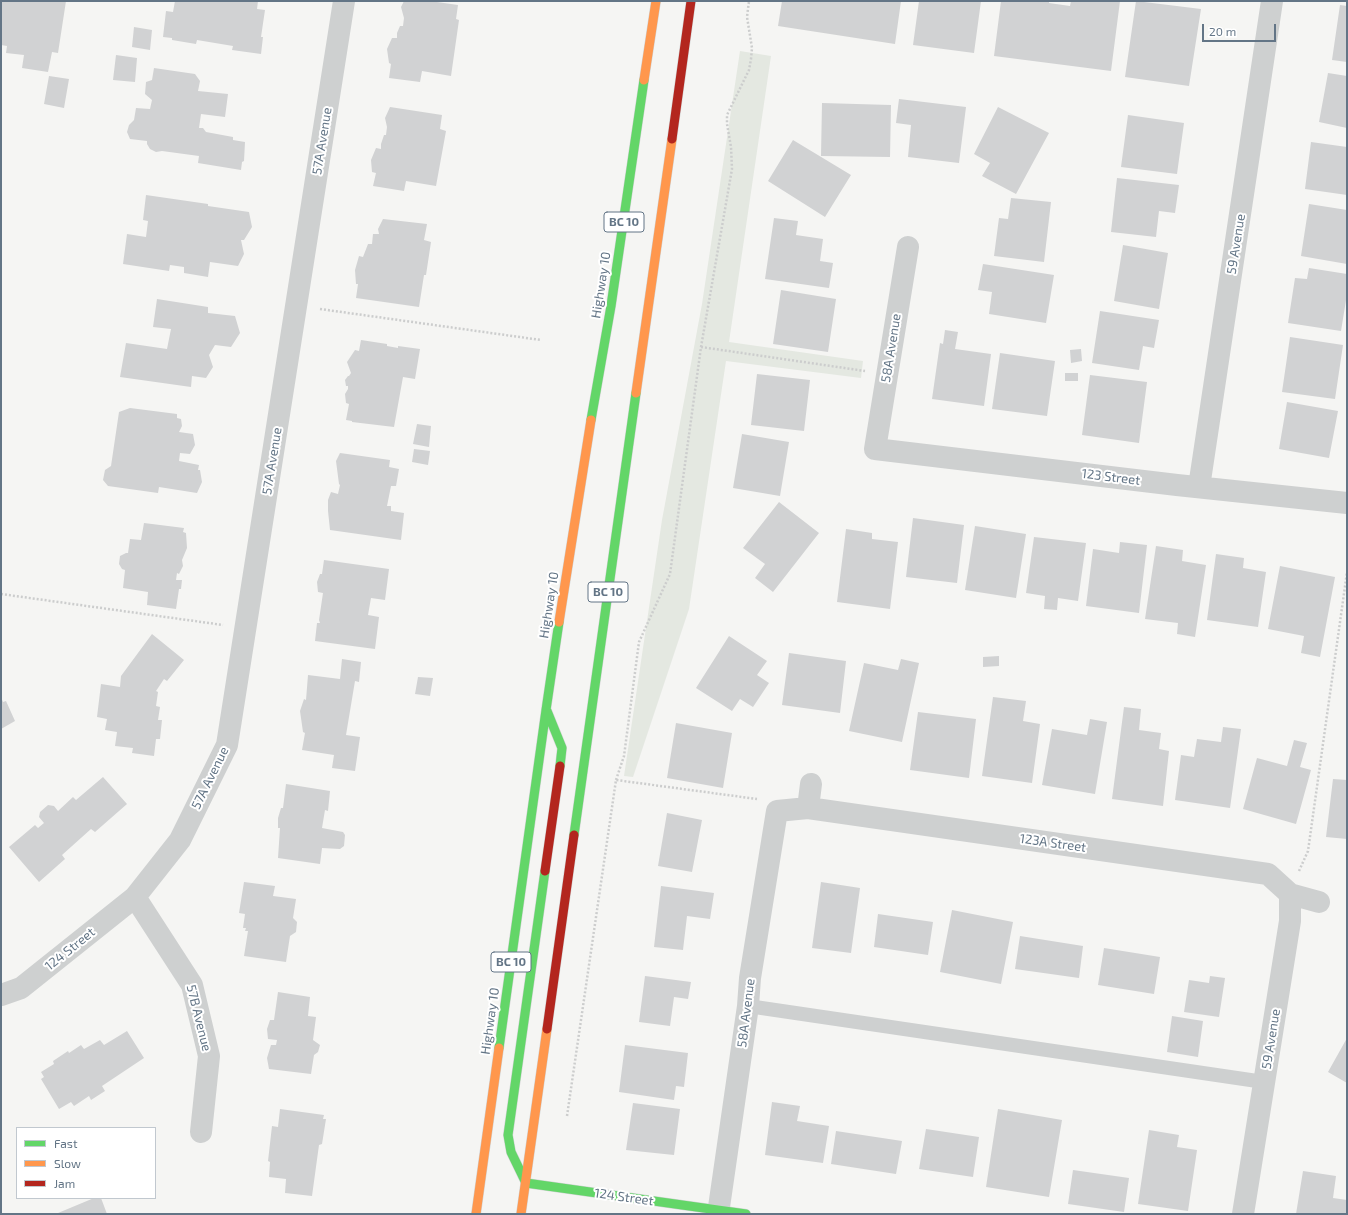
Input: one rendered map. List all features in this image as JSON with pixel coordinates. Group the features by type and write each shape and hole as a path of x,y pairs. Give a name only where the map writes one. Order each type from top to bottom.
{"main road":[{"name":"Highway 10","path":"476,1214 546,710 587,443 612,306 656,1"},
{"name":"BC 10","path":"521,1214 691,1"},
{"path":"526,1183 511,1152 508,1135 562,748 546,710"},
{"name":"124 Street","path":"526,1183 718,1212 746,1214"}],"street":[{"name":"57A Avenue","path":"135,896 180,840 227,745 344,1"},
{"name":"59 Avenue","path":"1199,487 1272,1"},
{"name":"58A Avenue","path":"875,450 908,247"},
{"name":"123 Street","path":"875,450 1347,504"},
{"path":"808,808 811,784"},
{"name":"123A Street","path":"777,812 808,808 1268,874 1290,894"},
{"name":"58A Avenue","path":"718,1212 748,1006 750,978 777,812"},
{"name":"59 Avenue","path":"1243,1214 1290,921 1290,894"},
{"path":"1290,894 1319,902"},
{"name":"124 Street","path":"1,995 21,988 135,896"},
{"name":"57B Avenue","path":"135,896 192,985 209,1056 201,1132"}],"lane":[{"path":"748,1006 1264,1082"}],"path":[{"path":"567,1116 616,780 624,756 639,642 670,574 701,347 732,169 727,115 749,70 751,58 752,48 747,17 749,1"},
{"path":"296,306 541,340"},
{"path":"701,347 887,375"},
{"path":"1290,894 1308,851 1347,572"},
{"path":"1,594 246,629"},
{"path":"616,780 764,800 777,812"}],"shaded area":[{"path":"740,51 771,56 729,342 863,361 861,378 726,361 689,609 633,777 624,776 662,520 702,304"}],"building":[{"path":"1,1 66,1 58,53 52,52 48,72 22,68 24,55 6,53 7,46 1,45"},
{"path":"175,1 258,1 257,9 265,10 261,37 263,37 261,54 232,50 233,46 197,40 196,44 163,37 166,11 173,12"},
{"path":"404,1 430,1 458,5 456,19 459,20 451,76 422,71 420,82 389,78 391,64 389,63 387,49 392,38 397,38 397,33 400,26 403,26 404,18 401,7"},
{"path":"782,1 901,1 895,44 778,26"},
{"path":"919,1 981,1 974,53 913,45"},
{"path":"1001,1 1049,1 1049,3 1070,6 1071,1 1120,1 1111,71 994,56"},
{"path":"1136,1 1201,9 1189,86 1125,77"},
{"path":"1340,5 1347,6 1347,62 1332,60"},
{"path":"134,27 152,30 150,50 132,47"},
{"path":"116,55 137,58 135,82 113,80"},
{"path":"154,68 195,74 200,81 198,91 228,94 225,117 201,114 199,128 203,128 206,132 233,137 233,140 245,142 244,161 242,162 241,170 198,163 199,156 162,151 156,152 150,149 147,141 130,139 127,132 129,125 134,120 136,108 150,109 152,100 145,94 146,82 152,80"},
{"path":"1328,73 1347,76 1347,128 1319,122"},
{"path":"49,76 69,79 64,108 44,104"},
{"path":"899,99 966,107 959,163 908,157 911,125 896,123"},
{"path":"822,103 891,105 890,157 821,156"},
{"path":"390,107 442,115 440,129 446,131 436,186 406,181 404,191 373,186 376,173 372,172 371,160 376,148 381,149 384,135 386,135 387,127 385,118"},
{"path":"998,107 1049,133 1016,194 982,176 990,163 974,154"},
{"path":"1128,115 1184,123 1177,174 1121,167"},
{"path":"793,140 851,175 825,217 768,181"},
{"path":"1311,142 1347,147 1347,195 1305,189"},
{"path":"1117,178 1179,185 1175,213 1159,211 1156,237 1111,232"},
{"path":"146,195 208,204 208,206 249,212 252,227 244,240 241,240 244,254 238,266 210,262 208,277 184,273 184,267 170,265 169,271 123,264 127,234 146,237 148,221 143,220"},
{"path":"1011,198 1051,202 1044,262 994,256 999,218 1008,219"},
{"path":"1309,204 1347,210 1347,264 1301,256"},
{"path":"774,218 798,221 796,235 823,239 820,261 833,263 829,288 765,279"},
{"path":"383,219 427,224 424,240 431,242 419,307 356,298 358,284 356,284 355,270 359,256 363,257 368,244 372,244 373,234 379,234 378,229"},
{"path":"1123,245 1168,253 1159,309 1114,301"},
{"path":"983,264 1054,275 1046,323 989,314 992,292 978,290"},
{"path":"1309,268 1347,274 1347,294 1341,331 1288,323 1295,278 1307,279"},
{"path":"781,290 836,299 828,352 773,344"},
{"path":"157,299 208,307 208,313 235,316 240,333 231,347 215,345 209,355 213,367 206,378 192,376 191,387 120,377 126,343 167,349 171,329 153,327"},
{"path":"1100,311 1159,320 1154,348 1143,346 1139,370 1092,363"},
{"path":"945,330 958,332 955,349 991,354 984,406 932,399 940,343 943,344"},
{"path":"1290,337 1343,345 1335,399 1282,392"},
{"path":"361,340 387,344 387,346 398,348 398,346 420,349 415,379 403,377 394,427 346,420 349,404 346,403 345,394 348,386 346,386 345,380 351,373 347,362 355,350 359,351"},
{"path":"1081,349 1082,361 1071,363 1070,350"},
{"path":"1000,353 1055,361 1047,416 992,409"},
{"path":"1065,373 1078,373 1078,381 1065,381"},
{"path":"757,374 810,380 804,431 751,425"},
{"path":"1090,375 1147,382 1139,443 1082,435"},
{"path":"1287,402 1338,411 1329,458 1279,449"},
{"path":"130,408 177,414 177,418 181,419 182,426 179,432 193,434 195,445 190,454 180,453 179,461 199,465 198,470 200,470 202,482 197,493 159,487 158,493 108,486 103,480 105,470 111,466 119,412"},
{"path":"417,424 431,426 429,447 413,444"},
{"path":"742,434 789,442 780,496 733,488"},
{"path":"414,449 430,451 428,465 412,462"},
{"path":"340,453 390,460 389,467 399,469 396,486 391,486 387,506 391,506 391,511 404,513 401,540 330,530 328,500 331,492 338,494 340,485 336,461"},
{"path":"779,502 819,533 773,592 755,578 765,564 743,548"},
{"path":"913,518 964,525 957,583 906,577"},
{"path":"144,523 184,528 183,532 186,533 187,548 182,560 183,566 179,574 177,573 176,580 182,580 176,609 147,605 148,592 123,588 125,570 122,569 119,564 120,556 128,553 130,539 141,540"},
{"path":"975,526 1026,534 1016,598 965,590"},
{"path":"846,529 872,533 872,539 898,542 890,609 837,602"},
{"path":"1034,537 1086,543 1078,601 1058,598 1057,610 1044,609 1045,596 1026,593"},
{"path":"1120,542 1147,545 1139,613 1086,606 1093,549 1119,553"},
{"path":"1156,546 1183,550 1182,561 1206,565 1195,637 1177,634 1178,623 1145,619"},
{"path":"1216,554 1244,558 1243,568 1266,572 1258,627 1207,620"},
{"path":"324,560 389,569 385,600 371,598 368,615 379,617 375,649 315,641 317,623 320,623 319,620 323,593 318,592 317,582 320,574 322,574"},
{"path":"1280,566 1335,577 1320,657 1301,653 1304,636 1268,629"},
{"path":"152,634 184,660 167,681 164,679 156,691 158,692 156,706 160,707 158,720 162,720 160,739 156,739 154,756 132,753 133,748 115,746 117,732 105,730 107,719 97,717 101,684 120,687 121,676"},
{"path":"729,636 767,661 757,675 769,683 753,707 740,699 732,711 696,688"},
{"path":"789,653 846,661 840,713 782,705"},
{"path":"999,656 999,666 983,667 983,657"},
{"path":"342,659 361,662 359,682 355,681 346,735 360,737 355,771 332,768 334,755 302,750 305,733 303,732 300,711 304,699 306,700 308,675 340,679"},
{"path":"901,659 919,663 902,742 849,731 864,663 898,670"},
{"path":"418,677 433,678 430,696 415,694"},
{"path":"1,697 3,702 6,701 15,721 1,729"},
{"path":"993,697 1026,701 1023,721 1040,724 1032,783 982,776"},
{"path":"1124,707 1141,709 1139,730 1161,733 1159,749 1169,751 1163,806 1112,799"},
{"path":"918,712 976,719 969,778 910,770"},
{"path":"1090,719 1107,722 1095,794 1042,785 1052,729 1087,735"},
{"path":"676,723 732,733 723,788 667,778"},
{"path":"1223,727 1241,729 1230,808 1175,800 1181,755 1194,757 1197,739 1221,742"},
{"path":"1294,740 1307,743 1300,767 1311,770 1296,824 1243,809 1257,758 1287,766"},
{"path":"103,777 127,804 95,832 91,829 62,855 65,859 39,882 9,847 35,825 38,828 44,823 39,817 40,812 48,805 54,806 58,811 73,797 76,800"},
{"path":"1333,779 1347,780 1347,839 1326,837"},
{"path":"286,784 330,791 328,811 325,810 322,828 343,832 345,835 344,846 340,849 322,848 320,864 278,858 280,828 278,828 278,818 281,808 283,808"},
{"path":"667,813 702,820 692,872 658,866"},
{"path":"244,882 275,886 273,896 296,899 293,918 297,922 296,932 290,936 286,962 244,956 248,931 245,931 246,928 243,928 245,914 239,913"},
{"path":"821,882 860,888 851,953 812,948"},
{"path":"661,886 714,893 710,919 687,916 683,950 654,947"},
{"path":"952,910 1013,922 1001,984 940,972"},
{"path":"878,914 933,922 928,955 874,947"},
{"path":"1020,936 1083,946 1079,978 1015,969"},
{"path":"1104,948 1160,957 1154,994 1098,985"},
{"path":"645,976 691,982 688,999 674,997 670,1026 639,1022"},
{"path":"1210,976 1225,978 1219,1017 1184,1012 1189,980 1209,983"},
{"path":"278,992 310,997 308,1016 316,1017 313,1040 320,1045 318,1052 314,1055 311,1074 269,1069 267,1058 271,1045 276,1045 277,1040 268,1039 267,1029 270,1020 274,1020"},
{"path":"1172,1016 1203,1021 1198,1057 1167,1052"},
{"path":"127,1031 144,1058 102,1086 105,1091 91,1100 89,1096 74,1106 71,1102 59,1109 41,1079 44,1077 41,1072 54,1064 53,1061 68,1051 69,1053 81,1045 84,1049 100,1040 104,1045"},
{"path":"1347,1038 1347,1083 1328,1072"},
{"path":"625,1045 688,1053 684,1087 676,1086 674,1100 619,1092"},
{"path":"772,1102 800,1106 797,1121 829,1126 823,1163 765,1155"},
{"path":"633,1103 680,1109 674,1155 626,1150"},
{"path":"280,1109 324,1115 323,1119 326,1119 322,1144 319,1145 312,1196 285,1193 286,1179 269,1177 270,1162 268,1161 272,1126 278,1127"},
{"path":"998,1109 1062,1120 1049,1197 986,1187"},
{"path":"926,1129 979,1137 973,1177 919,1169"},
{"path":"1149,1130 1179,1135 1177,1147 1197,1150 1188,1211 1138,1204"},
{"path":"836,1131 902,1141 896,1174 831,1164"},
{"path":"1073,1170 1129,1178 1124,1212 1068,1204"},
{"path":"1303,1171 1336,1176 1333,1198 1347,1200 1347,1214 1296,1214"},
{"path":"92,1199 101,1199 107,1214 59,1214 58,1213"}],"traffic: fast":[{"path":"591,420 611,306 644,80"},
{"path":"574,835 636,393"},
{"path":"499,1048 559,622"},
{"path":"547,711 562,748 560,766"},
{"path":"526,1183 511,1152 508,1135 545,871"},
{"path":"526,1183 746,1214"}],"traffic: slow":[{"path":"644,80 656,1"},
{"path":"636,393 672,139"},
{"path":"559,622 591,420"},
{"path":"521,1214 547,1029"},
{"path":"476,1214 499,1048"}],"traffic: jam":[{"path":"672,139 691,1"},
{"path":"545,871 560,766"},
{"path":"547,1029 574,835"}]}
